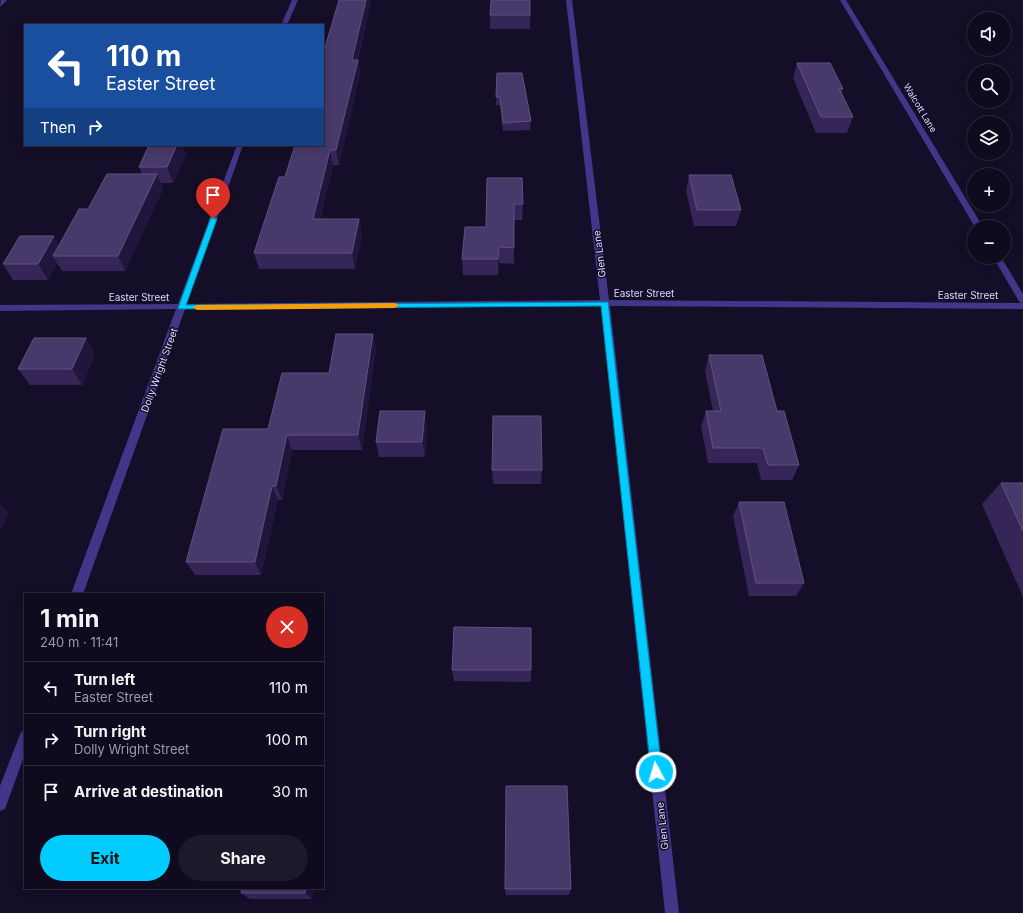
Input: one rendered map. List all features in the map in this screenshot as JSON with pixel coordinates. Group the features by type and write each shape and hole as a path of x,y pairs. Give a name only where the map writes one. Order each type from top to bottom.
{"street":[{"path":"0,5 4,0"},
{"path":"284,24 295,0"},
{"name":"Glen Lane","path":"569,0 605,303 672,913"},
{"name":"Walcott Lane","path":"843,0 975,220"},
{"name":"Dolly Wright Street","path":"77,593 240,146"},
{"path":"1001,264 1023,301"},
{"name":"Easter Street","path":"0,308 182,308 605,303 1023,306"},
{"path":"0,804 24,739"}],"building":[{"path":"339,0 366,0 352,60 358,60 336,150 330,150 313,219 359,219 352,253 254,253 279,177 285,177 295,146 324,146 324,51"},
{"path":"491,0 530,0 530,15 490,15"},
{"path":"797,63 830,63 843,89 839,88 853,117 821,117"},
{"path":"497,73 522,73 531,121 503,123 500,97 496,97"},
{"path":"149,146 177,146 167,167 139,167"},
{"path":"107,174 157,174 118,256 53,256 79,209 88,209"},
{"path":"689,175 731,175 741,210 697,210"},
{"path":"487,178 522,178 523,204 514,204 514,248 499,247 498,259 462,259 465,227 486,227"},
{"path":"20,236 54,236 38,264 3,264"},
{"path":"336,334 373,334 358,435 287,435 276,486 272,486 255,562 186,562 223,429 268,429 282,373 329,373"},
{"path":"34,338 86,338 72,369 18,369"},
{"path":"709,355 762,355 777,411 784,411 799,465 768,465 763,448 713,448 706,411 721,411"},
{"path":"380,411 425,411 422,442 376,442"},
{"path":"493,416 541,416 542,470 492,470"},
{"path":"1001,483 1023,483 1023,531"},
{"path":"739,502 784,502 804,583 756,583"},
{"path":"454,627 531,628 531,670 452,670"},
{"path":"506,786 567,786 571,889 505,889"},
{"path":"242,889 306,889 305,893 241,893"}],"slow traffic":[{"path":"197,307 395,305"}],"route":[{"path":"213,219 182,308 605,303 656,772"}]}
